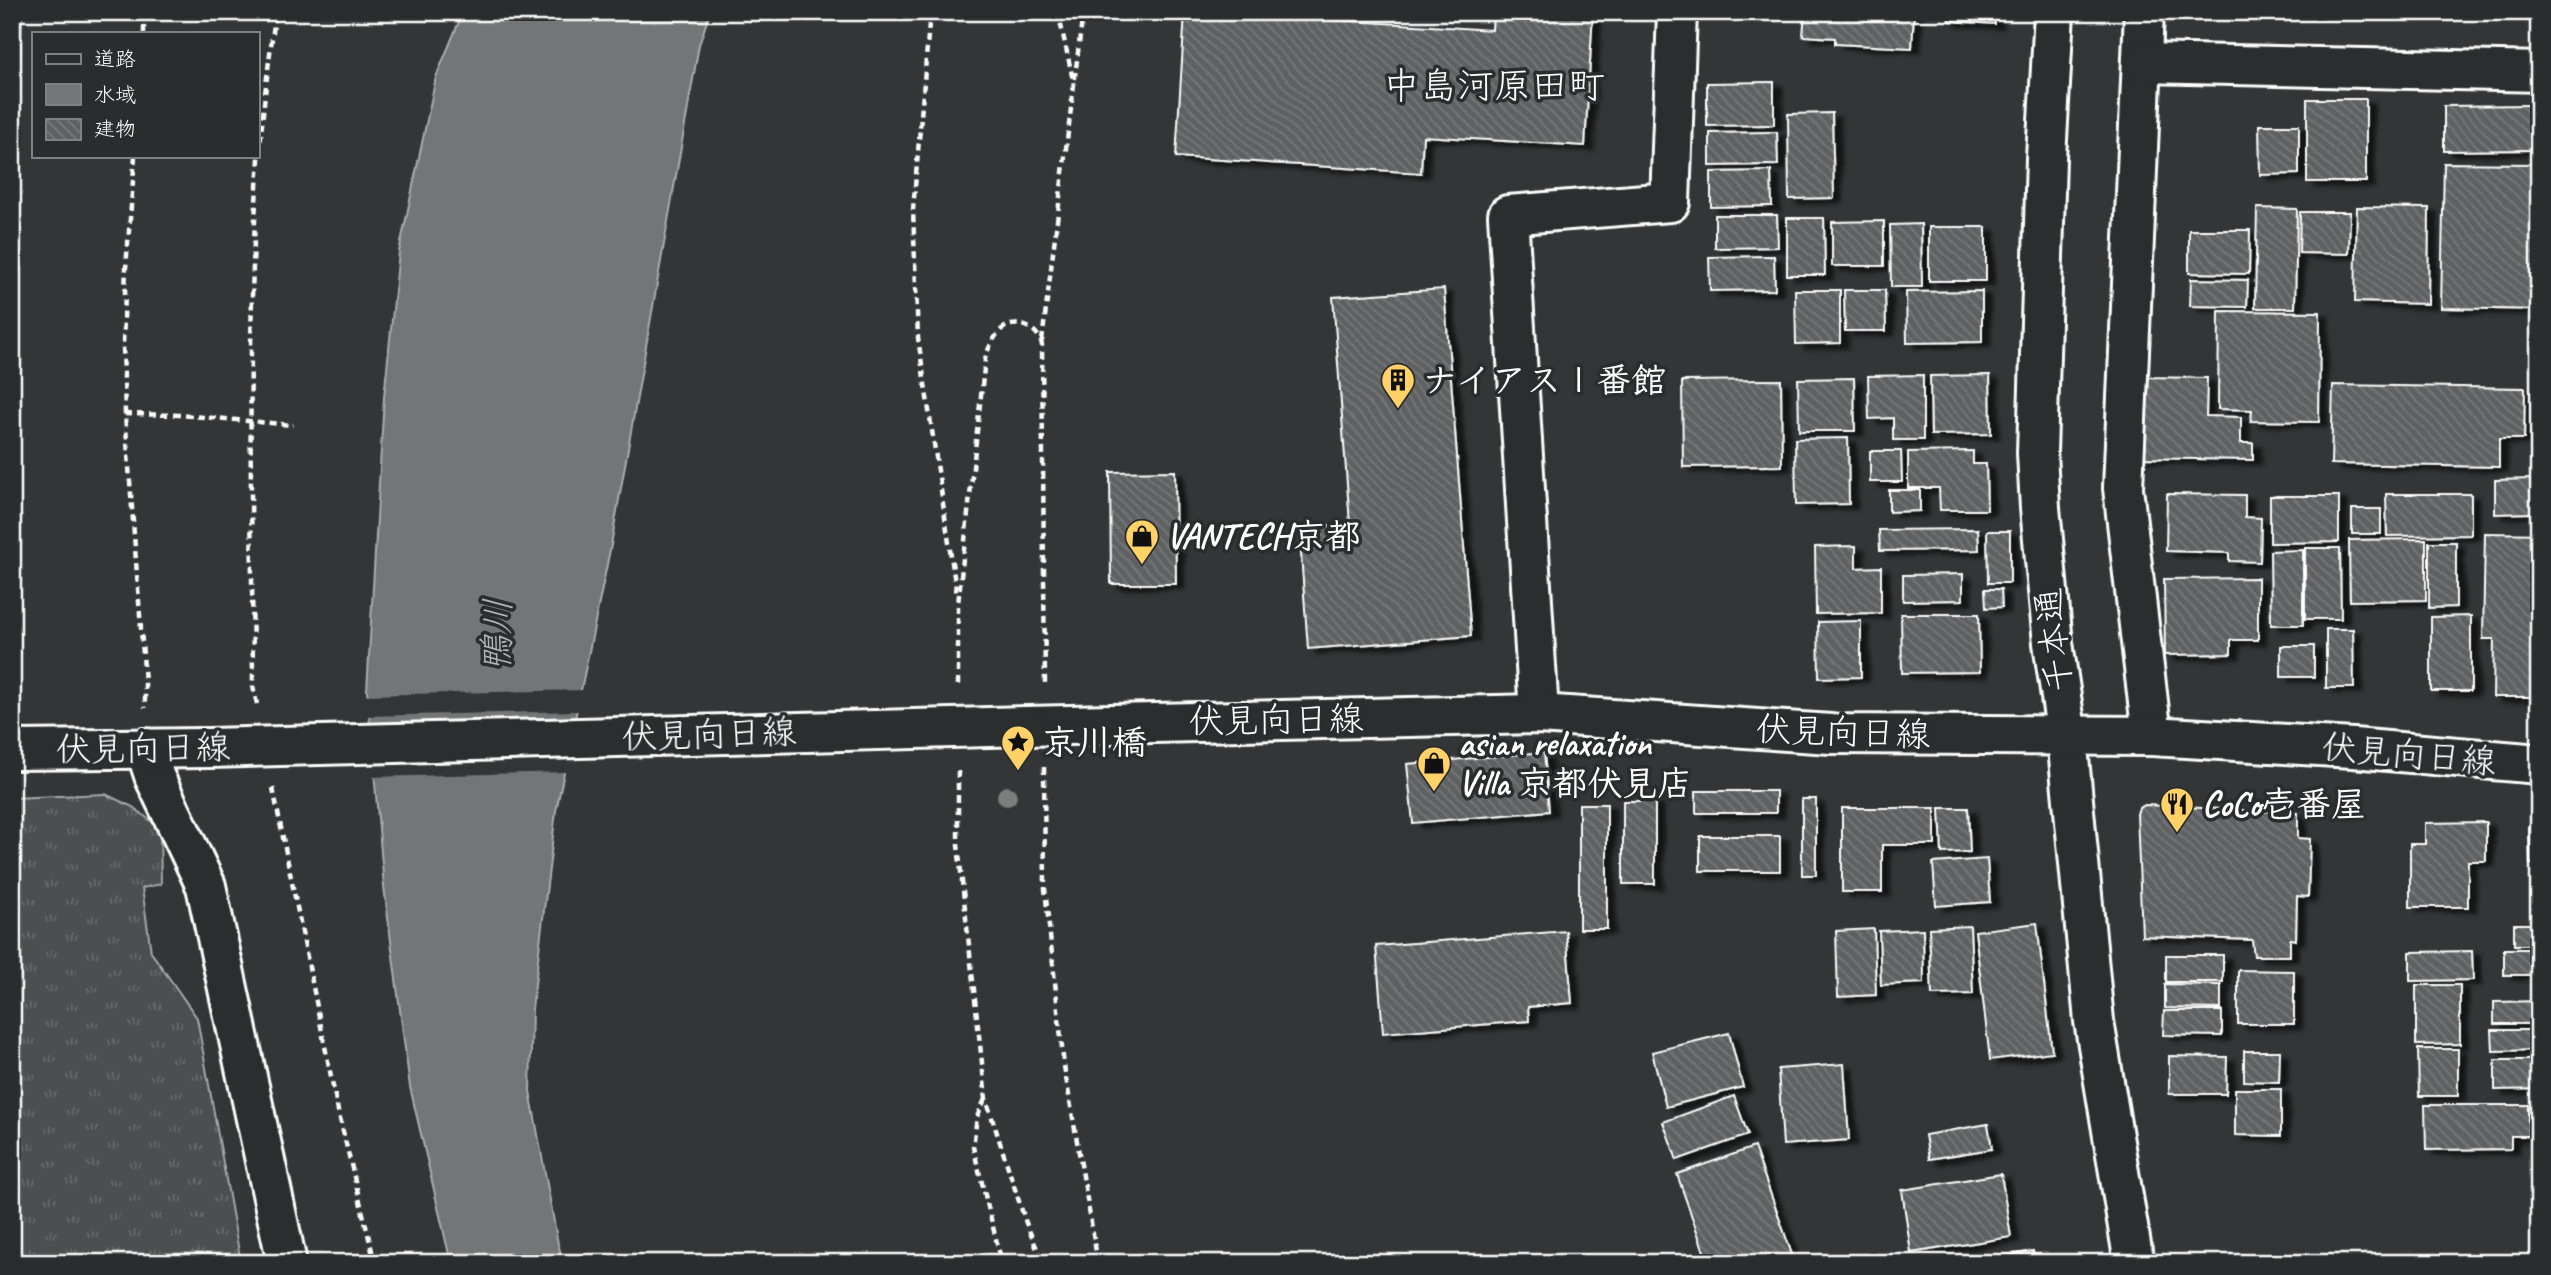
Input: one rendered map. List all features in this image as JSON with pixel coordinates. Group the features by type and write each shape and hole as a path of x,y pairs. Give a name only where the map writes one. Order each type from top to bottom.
{"street":[{"path":"1539,714 1508,215 1670,202 1677,12"},
{"name":"千本通","path":"2054,12 2037,453 2053,643 2067,737 2094,1021 2134,1263"},
{"path":"2144,12 2123,488 2152,736"},
{"path":"2142,63 2539,72"},
{"name":"伏見向日線","path":"12,750 209,748 1038,714 1539,714 1831,734 2152,736 2353,748 2539,764"},
{"path":"128,748 155,778 206,886 288,1263"}],"path":[{"path":"144,12 144,32"},
{"path":"258,713 253,686 250,421 255,232 266,70 276,12"},
{"path":"930,12 913,210 918,338 958,604"},
{"path":"1058,12 1074,89"},
{"path":"1083,12 1042,345 1038,714 1045,889 1064,1066 1098,1263"},
{"path":"128,748 145,682 125,414 123,344 135,158"},
{"path":"958,697 958,604 985,359 1003,328 1018,324 1032,329 1041,338 1042,345"},
{"path":"125,414 180,415 293,425"},
{"path":"958,764 958,845 986,1099 1026,1223 1043,1263"},
{"path":"271,780 338,1111 375,1263"},
{"path":"986,1099 977,1117 973,1147 1002,1263"}],"green space":[{"path":"105,794 133,807 160,828 161,884 142,888 151,952 197,1018 241,1263 12,1263 12,798"}],"water":[{"path":"12,12 22,12 12,367"},
{"name":"鴨川","path":"463,12 710,12 699,45 611,545 556,811 532,1009 530,1091 558,1244 564,1263 451,1263 410,1087 384,887 367,691 384,397 399,252 436,77"}],"pier":[{"path":"585,690 580,711 366,716 364,695"},
{"path":"570,759 568,772 371,777 370,764"}],"building":[{"path":"1185,12 1291,12 1290,17 1492,30 1493,12 1593,12 1585,146 1423,136 1421,173 1176,157"},
{"path":"1805,12 1914,12 1912,48 1835,44 1835,38 1803,36"},
{"path":"1950,12 1995,12 1995,24 1949,21"},
{"path":"1774,82 1774,125 1707,126 1707,83"},
{"path":"2307,99 2366,99 2366,182 2307,182"},
{"path":"2539,105 2539,150 2444,151 2444,106"},
{"path":"1832,113 1834,198 1789,199 1788,114"},
{"path":"2259,125 2299,125 2299,174 2260,175"},
{"path":"1777,132 1778,165 1710,166 1710,133"},
{"path":"2444,163 2539,164 2539,310 2441,308"},
{"path":"1771,171 1772,206 1711,207 1711,172"},
{"path":"2357,207 2429,208 2428,304 2355,302"},
{"path":"2257,208 2297,209 2295,308 2255,308"},
{"path":"2300,212 2350,212 2349,254 2299,253"},
{"path":"1715,215 1777,215 1778,247 1715,248"},
{"path":"1787,218 1824,218 1825,275 1787,275"},
{"path":"1884,221 1884,266 1832,266 1832,222"},
{"path":"1921,224 1922,287 1891,287 1890,225"},
{"path":"1929,227 1986,227 1986,281 1929,281"},
{"path":"2189,230 2250,230 2249,274 2189,273"},
{"path":"1774,256 1775,290 1710,291 1709,257"},
{"path":"2191,279 2248,280 2247,307 2190,306"},
{"name":"ナイアスⅠ番館","path":"1444,289 1471,636 1308,649 1299,527 1350,524 1333,297"},
{"path":"1795,290 1840,290 1840,343 1796,344"},
{"path":"1844,290 1885,290 1886,331 1845,331"},
{"path":"1982,291 1982,342 1907,343 1906,292"},
{"path":"2219,311 2320,312 2319,422 2251,421 2252,410 2218,409"},
{"path":"1923,375 1923,440 1893,440 1893,418 1869,419 1868,376"},
{"path":"1990,375 1991,434 1931,435 1930,376"},
{"path":"2140,377 2207,378 2206,416 2241,417 2241,443 2253,443 2253,460 2139,458"},
{"path":"1854,378 1855,431 1799,431 1798,379"},
{"path":"1781,380 1782,466 1683,467 1682,381"},
{"path":"2333,385 2525,388 2524,439 2499,439 2499,467 2331,464"},
{"path":"1848,438 1849,504 1796,505 1795,439"},
{"path":"1870,451 1901,451 1902,482 1870,482"},
{"path":"1973,451 1973,464 1986,464 1987,510 1940,510 1939,488 1908,488 1908,452"},
{"path":"1175,471 1176,584 1111,584 1110,472"},
{"path":"2537,479 2537,513 2495,514 2495,480"},
{"path":"1889,490 1920,490 1920,511 1889,512"},
{"path":"2167,494 2245,495 2245,517 2261,518 2260,562 2229,561 2229,553 2166,551"},
{"path":"2386,494 2471,494 2471,535 2387,536"},
{"path":"2270,496 2339,496 2339,542 2270,543"},
{"path":"2352,509 2381,509 2381,534 2352,534"},
{"path":"1978,529 1979,550 1880,551 1879,530"},
{"path":"1987,531 2010,531 2010,583 1988,583"},
{"path":"2485,533 2539,534 2539,697 2493,697 2494,639 2483,639"},
{"path":"2426,539 2426,600 2350,601 2349,540"},
{"path":"2429,542 2456,542 2456,607 2429,608"},
{"path":"1856,546 1856,568 1881,567 1881,613 1816,614 1815,547"},
{"path":"2305,548 2340,548 2341,619 2305,619"},
{"path":"2303,550 2303,625 2271,625 2270,551"},
{"path":"1963,574 1963,600 1903,601 1903,575"},
{"path":"2258,578 2258,640 2231,640 2231,654 2165,655 2164,579"},
{"path":"1985,589 2001,589 2002,607 1986,608"},
{"path":"1901,614 1979,614 1980,672 1902,673"},
{"path":"2471,616 2471,691 2431,691 2431,617"},
{"path":"1861,621 1861,677 1819,678 1818,622"},
{"path":"2326,629 2353,629 2354,688 2326,688"},
{"path":"2281,646 2314,646 2314,677 2281,677"},
{"path":"1544,752 1549,811 1413,823 1407,764"},
{"path":"1696,791 1776,791 1776,813 1696,813"},
{"path":"1802,799 1816,799 1816,875 1802,875"},
{"path":"1623,801 1655,801 1655,884 1623,884"},
{"path":"1579,804 1607,804 1607,929 1579,929"},
{"path":"2145,805 2298,813 2298,838 2310,839 2308,897 2297,896 2296,940 2290,939 2290,956 2254,956 2252,940 2142,936 2137,814 2139,808"},
{"path":"1842,808 1935,808 1935,845 1882,845 1882,892 1842,892"},
{"path":"1940,808 1968,808 1970,852 1942,853"},
{"path":"2486,822 2486,861 2468,861 2468,907 2410,907 2410,844 2425,844 2425,823"},
{"path":"2529,828 2539,828 2539,864 2530,864"},
{"path":"1700,836 1780,836 1780,871 1700,871"},
{"path":"1987,859 1990,902 1936,906 1933,863"},
{"path":"2037,923 2052,1052 1990,1060 1975,931"},
{"path":"2514,924 2539,924 2539,945 2514,945"},
{"path":"1970,926 1973,994 1932,995 1929,928"},
{"path":"1874,929 1876,995 1838,997 1836,931"},
{"path":"1923,929 1924,983 1881,985 1879,931"},
{"path":"1566,931 1572,1003 1528,1007 1529,1021 1383,1033 1376,946"},
{"path":"2504,949 2539,949 2539,975 2504,975"},
{"path":"2472,951 2473,980 2410,981 2410,952"},
{"path":"2166,955 2223,955 2223,982 2166,982"},
{"path":"2238,970 2294,971 2294,1024 2238,1024"},
{"path":"2165,984 2221,985 2221,1009 2165,1008"},
{"path":"2416,985 2460,985 2460,1044 2416,1045"},
{"path":"2539,1001 2539,1024 2494,1024 2494,1002"},
{"path":"2164,1011 2222,1011 2222,1036 2163,1035"},
{"path":"2492,1030 2539,1030 2539,1050 2493,1051"},
{"path":"1729,1033 1743,1087 1666,1107 1652,1052"},
{"path":"2418,1049 2458,1049 2458,1096 2419,1096"},
{"path":"2244,1051 2280,1051 2279,1082 2244,1081"},
{"path":"2169,1056 2227,1057 2226,1094 2169,1094"},
{"path":"2495,1060 2539,1060 2539,1089 2495,1090"},
{"path":"1844,1064 1849,1140 1783,1145 1778,1069"},
{"path":"2235,1089 2281,1089 2281,1136 2235,1135"},
{"path":"1734,1096 1748,1135 1677,1160 1663,1122"},
{"path":"2425,1105 2528,1105 2528,1136 2511,1136 2511,1149 2426,1150"},
{"path":"1988,1124 1992,1149 1929,1159 1925,1135"},
{"path":"1754,1147 1795,1263 1708,1263 1677,1174"},
{"path":"2001,1174 2011,1237 1911,1253 1902,1190"},
{"path":"2033,1251 2035,1263 1958,1263"}],"place":[{"name":"ナイアスⅠ番館","path":"1398,410"},
{"name":"VANTECH京都","path":"1142,566"},
{"name":"京川橋","path":"1018,772"},
{"name":"asian relaxation Villa 京都伏見店","path":"1434,793"},
{"name":"CoCo壱番屋","path":"2177,834"}],"district":[{"name":"中島河原田町","path":"1494,85"}]}
